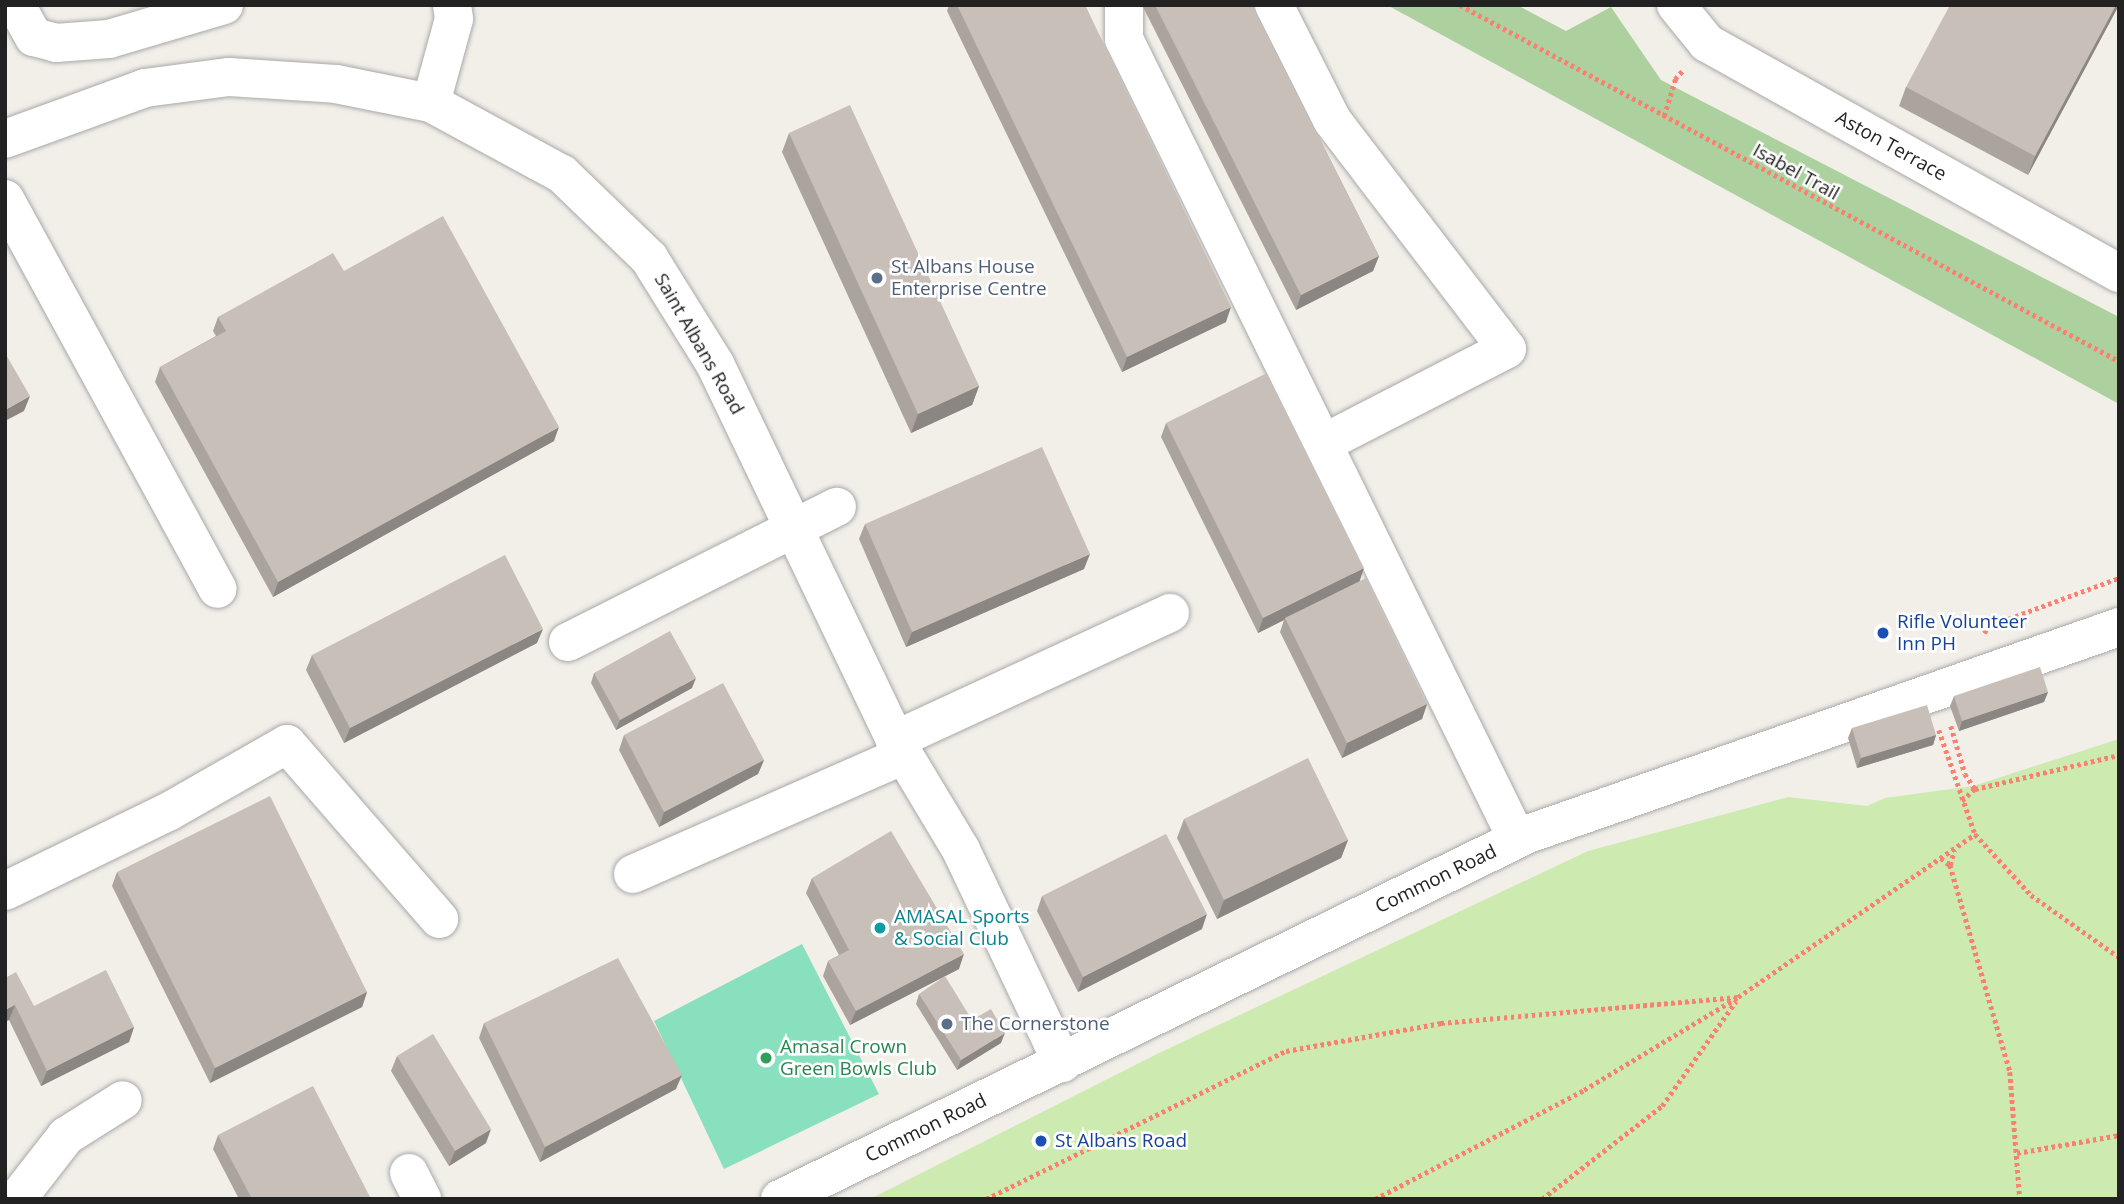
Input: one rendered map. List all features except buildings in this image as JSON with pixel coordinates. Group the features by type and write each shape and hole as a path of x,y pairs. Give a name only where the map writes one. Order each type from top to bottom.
{"street":[{"path":"16,5 34,37 56,43 109,39 224,5"},
{"path":"431,103 454,19 452,5"},
{"path":"1124,5 1124,39 1517,839"},
{"path":"1273,5 1332,120 1507,349 1324,443"},
{"name":"Aston Terrace","path":"1676,5 1707,43 2119,273"},
{"name":"Saint Albans Road","path":"5,139 145,88 229,77 336,84 431,103 562,174 649,258 715,364 796,526 900,747 974,844 1062,1063"},
{"path":"5,198 218,589"},
{"path":"568,642 837,507"},
{"path":"633,874 900,747 1171,612"},
{"name":"Common Road","path":"780,1199 1517,839 2119,627"},
{"path":"5,891 168,812 287,744 439,919"},
{"path":"17,1199 66,1136 123,1100"}],"path":[{"name":"Isabel Trail","path":"1460,5 2119,361"},
{"path":"1664,116 1675,79 1707,43"},
{"path":"1934,692 1965,774 1975,789"},
{"path":"1934,692 1962,801 1975,834 2031,895 2119,957"},
{"path":"1962,801 1975,789 2119,755"},
{"path":"1375,1199 1584,1090 1738,997 1975,834"},
{"path":"1954,850 1950,865 2010,1072 2020,1199"},
{"path":"1941,858 1950,865"},
{"path":"986,1199 1286,1051 1441,1023 1738,997"},
{"path":"1542,1199 1662,1106 1738,997"},
{"path":"2017,1153 2119,1135"}],"green space":[{"path":"1387,5 1517,5 1566,31 1611,7 1661,80 2119,317 2119,404"},
{"path":"2119,739 2119,1199 870,1199 1157,1054 1588,851 1788,797 1867,806 1885,798 1973,786"},
{"name":"Amasal Crown Green Bowls Club","path":"802,944 879,1094 724,1169 654,1021"}],"place":[{"name":"St Albans House Enterprise Centre","path":"877,278"},
{"name":"Rifle Volunteer Inn PH","path":"1883,633"},
{"name":"AMASAL Sports & Social Club","path":"880,928"},
{"name":"The Cornerstone","path":"947,1024"},
{"name":"Amasal Crown Green Bowls Club","path":"766,1058"},
{"name":"St Albans Road","path":"1041,1141"}]}
